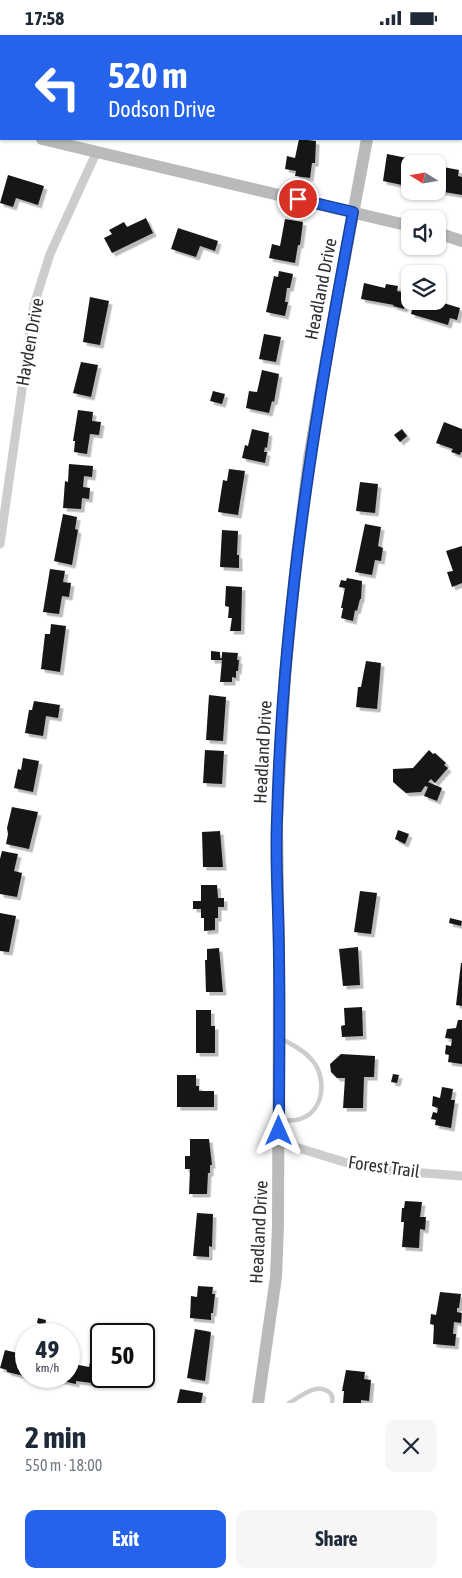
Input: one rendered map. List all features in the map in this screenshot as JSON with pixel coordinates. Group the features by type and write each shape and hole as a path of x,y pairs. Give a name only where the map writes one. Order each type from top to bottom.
{"main road":[{"name":"Headland Drive","path":"258,1403 276,1277 279,1141 277,821 285,676 296,563 310,458 326,359 367,140"},
{"path":"62,141 401,224"},
{"path":"446,236 462,241"}],"street":[{"name":"Hayden Drive","path":"0,544 34,305 50,254 97,151"},
{"name":"Forest Trail","path":"279,1141 372,1169 462,1175"}],"lane":[{"path":"279,1038 302,1051 313,1061 322,1077 322,1091 317,1105 308,1115 300,1119 279,1121"},
{"path":"289,1403 314,1389 320,1388 329,1391 332,1395 332,1403"}],"building":[{"path":"299,140 316,141 315,163 312,163 310,178 295,176 296,171 285,169 287,156 295,158"},
{"path":"387,154 401,157 401,185 383,181"},
{"path":"446,168 459,170 458,176 462,177 462,195 446,192"},
{"path":"8,175 44,186 38,205 16,198 13,207 0,203"},
{"path":"146,218 153,233 112,253 104,238 112,234 109,230 124,222 127,227"},
{"path":"285,219 303,222 295,263 269,258 272,244 280,246"},
{"path":"178,228 218,241 215,251 200,246 196,257 171,249"},
{"path":"279,271 293,274 290,288 287,288 285,302 288,302 285,316 266,312 274,276 278,277"},
{"path":"364,283 385,288 386,284 398,286 397,291 401,292 401,308 394,305 361,299"},
{"path":"90,297 109,301 100,345 83,342"},
{"path":"446,304 460,308 457,320 450,318 448,325 411,314 412,310 446,310"},
{"path":"264,334 281,337 276,362 259,359"},
{"path":"81,362 98,365 91,397 73,393"},
{"path":"262,370 279,374 274,402 272,401 269,413 246,408 249,391 257,392"},
{"path":"213,391 225,394 222,404 210,401"},
{"path":"78,410 93,412 92,421 101,422 99,435 90,434 87,454 74,452 75,441 73,441"},
{"path":"444,422 462,429 462,452 460,455 451,452 453,449 436,443"},
{"path":"252,429 269,433 267,448 265,447 264,452 267,452 265,463 242,458 245,445 248,446"},
{"path":"402,429 407,436 400,442 394,435"},
{"path":"69,464 93,466 92,477 84,476 83,487 90,488 89,499 82,498 81,509 63,508 65,481 68,482"},
{"path":"229,469 245,471 238,515 218,512 223,480 227,481"},
{"path":"360,482 378,484 375,513 356,511"},
{"path":"63,514 77,517 75,529 78,530 72,565 54,561"},
{"path":"365,524 381,527 378,546 383,548 381,561 375,560 372,575 355,572"},
{"path":"222,530 238,531 237,555 239,555 239,568 220,567"},
{"path":"462,546 462,583 452,587 447,572 453,571 446,551"},
{"path":"50,569 65,571 63,582 71,583 69,597 62,596 59,614 43,612"},
{"path":"347,578 362,581 361,599 357,611 355,610 353,621 341,618 345,588 339,587 341,580 346,581"},
{"path":"226,586 242,587 241,631 230,631 232,618 228,618 229,607 225,606"},
{"path":"51,624 66,626 60,672 41,669 45,634 50,634"},
{"path":"211,651 220,652 220,658 222,658 222,652 238,653 238,671 236,671 236,678 232,677 232,682 220,682 222,660 211,660"},
{"path":"366,661 381,663 377,709 356,707 358,687 361,687"},
{"path":"209,695 226,697 223,741 206,740"},
{"path":"34,701 60,705 58,718 46,716 43,736 25,733 29,710 32,710"},
{"path":"205,750 224,751 222,784 203,783"},
{"path":"429,750 446,763 444,765 448,768 435,783 431,779 428,782 442,788 437,801 424,796 428,787 425,786 421,792 406,793 393,782 393,769 413,768"},
{"path":"23,758 39,761 33,792 14,788 18,769 21,770"},
{"path":"12,807 38,812 29,849 6,844 7,828"},
{"path":"398,830 409,834 405,844 395,839"},
{"path":"220,831 223,867 203,867 202,832"},
{"path":"2,851 18,854 14,871 22,873 17,897 0,894 0,859"},
{"path":"201,885 217,885 218,898 224,898 224,907 218,907 218,918 215,918 215,930 204,931 204,918 201,918 201,909 193,909 193,901 201,901"},
{"path":"360,891 377,893 371,934 354,932"},
{"path":"0,913 16,916 9,952 0,951"},
{"path":"450,918 462,921 461,926 449,923"},
{"path":"358,947 360,985 343,986 339,949"},
{"path":"219,948 223,992 206,992 205,960 207,960 207,949"},
{"path":"462,963 462,1006 456,1005"},
{"path":"362,1007 363,1036 342,1037 341,1026 345,1025 344,1008"},
{"path":"196,1010 211,1010 211,1026 215,1026 215,1053 196,1053"},
{"path":"458,1020 462,1020 462,1064 448,1062 449,1055 445,1054 446,1045 451,1046 452,1039 445,1038 447,1029 456,1028"},
{"path":"341,1054 375,1056 374,1077 364,1077 363,1108 343,1108 345,1078 337,1078 331,1072 330,1064"},
{"path":"393,1074 399,1075 397,1083 391,1082"},
{"path":"177,1075 196,1075 196,1086 199,1086 199,1091 214,1091 214,1107 177,1107"},
{"path":"442,1087 453,1089 451,1100 455,1100 451,1128 435,1125 436,1120 431,1119 433,1112 437,1113 438,1108 432,1106 433,1096 440,1098"},
{"path":"190,1139 209,1139 212,1165 210,1165 210,1173 208,1173 207,1194 189,1194 190,1169 185,1169 185,1156 190,1156"},
{"path":"405,1201 422,1202 420,1217 426,1217 425,1230 420,1229 419,1248 402,1247 404,1222 401,1222 402,1208 404,1208"},
{"path":"197,1213 213,1214 212,1247 209,1246 209,1257 193,1256"},
{"path":"198,1286 213,1287 212,1294 215,1294 211,1320 190,1318 191,1296 197,1297"},
{"path":"440,1292 461,1294 457,1312 462,1313 461,1323 454,1322 455,1346 433,1344 434,1325 430,1324 431,1314 436,1315"},
{"path":"38,1318 46,1320 45,1323 37,1323"},
{"path":"195,1329 211,1332 205,1381 187,1378"},
{"path":"5,1350 15,1352 15,1374 0,1368"},
{"path":"90,1362 90,1383 80,1382 80,1365 89,1367"},
{"path":"346,1370 365,1372 364,1379 371,1380 369,1401 361,1400 361,1403 343,1403 344,1391 342,1391"},
{"path":"180,1389 203,1393 201,1403 177,1403"}],"route":[{"path":"279,1131 277,821 285,676 296,563 310,458 353,212 298,199"}]}
